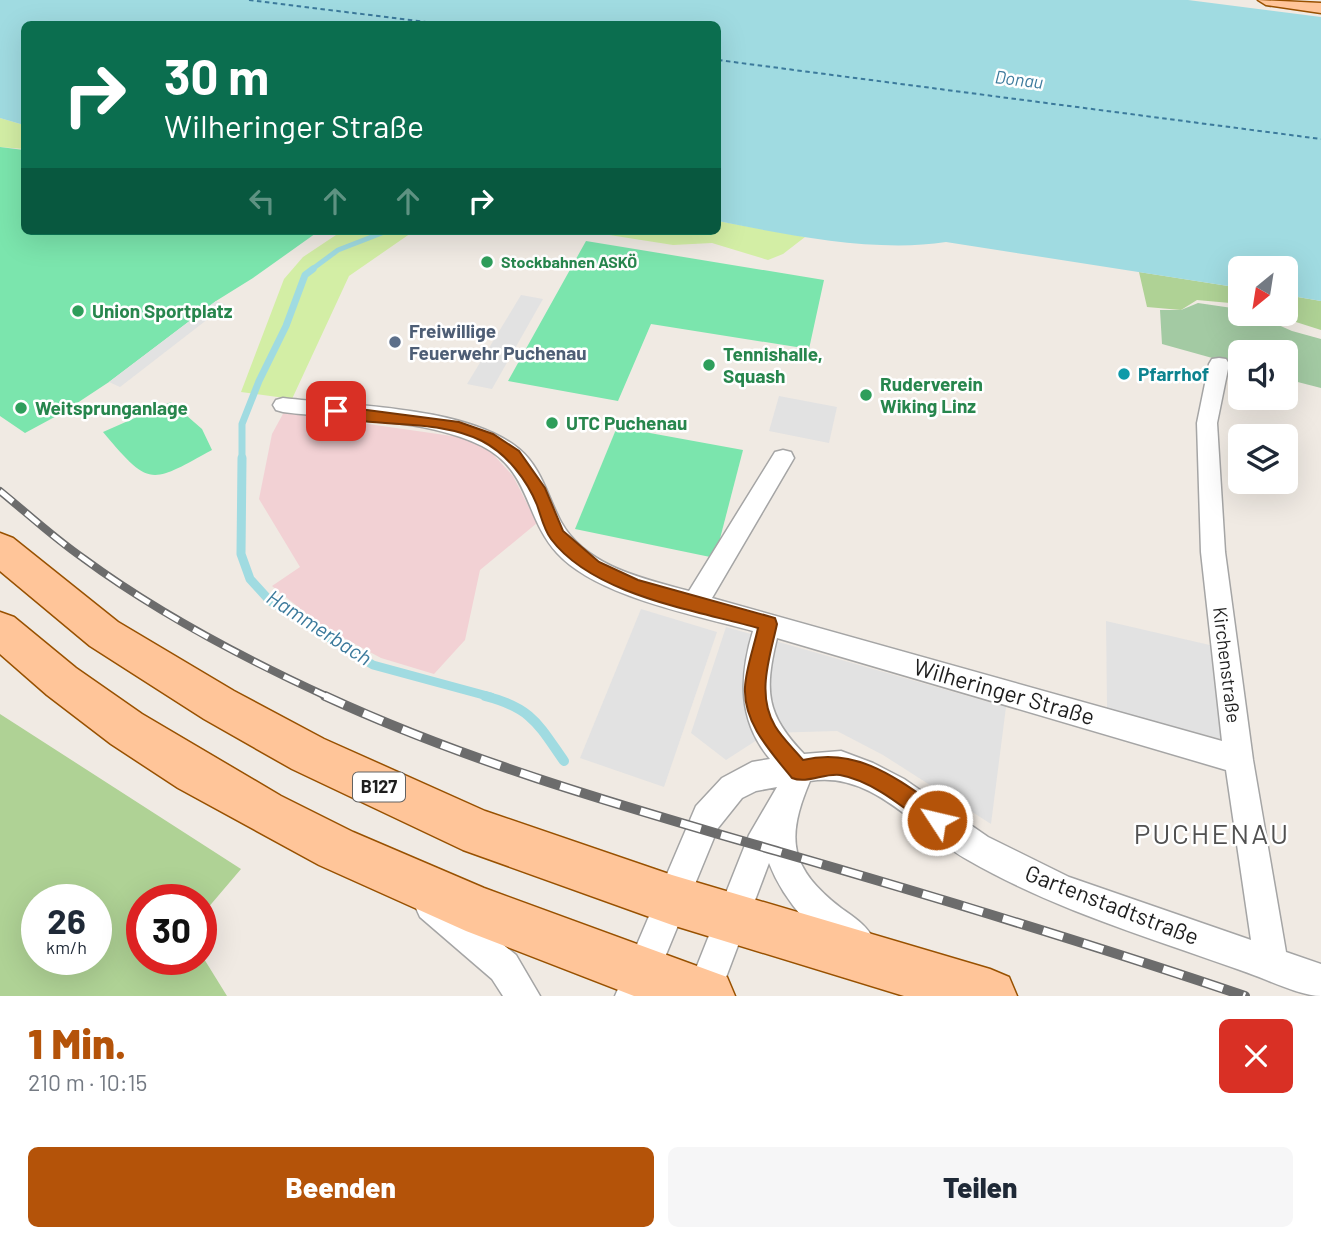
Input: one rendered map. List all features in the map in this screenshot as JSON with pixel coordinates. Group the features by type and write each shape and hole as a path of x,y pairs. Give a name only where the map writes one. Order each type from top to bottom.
{"main road":[{"path":"1266,0 1321,8"},
{"name":"B127","path":"0,548 104,634 219,705 308,754 480,833 672,900 990,996"},
{"path":"0,629 53,676 173,758 270,816 397,877 488,915 637,984 704,995"}],"street":[{"name":"Kirchenstraße","path":"1219,364 1208,423 1213,552 1239,760 1271,964"},
{"name":"Wilheringer Straße","path":"282,405 459,427 488,438 513,455 528,474 540,492 557,535 593,567 634,586 1239,760"},
{"path":"696,602 783,458"},
{"path":"704,995 760,846 781,813 800,771 768,733 758,709 754,688 768,624"},
{"name":"Gartenstadtstraße","path":"637,984 701,829 732,788 752,778 822,765 841,765 894,789 977,848 1063,891 1321,981"},
{"path":"781,813 779,841 786,871 793,884 803,896 882,962"},
{"path":"397,877 490,953 523,996"}],"shaded area":[{"path":"521,295 543,299 492,389 467,384"},
{"path":"216,301 226,305 120,387 109,382"},
{"path":"779,396 837,407 829,443 769,431"},
{"path":"284,412 466,438 492,453 513,476 537,523 480,570 465,640 434,674 381,658 323,627 272,586 300,567 259,499 272,434"},
{"path":"641,609 717,632 664,787 580,758"},
{"path":"1106,621 1214,646 1221,739 1107,709"},
{"path":"726,627 1006,707 991,824 883,755 837,731 768,733 726,760 691,733"}],"green space":[{"path":"0,118 21,124 21,149 0,147"},
{"path":"0,147 21,150 21,235 313,235 216,301 109,382 62,413 25,433 0,416"},
{"path":"721,222 805,237 783,254 768,260 712,243 673,245 609,235 721,235"},
{"path":"336,235 408,235 349,276 292,399 241,392 284,279 303,257"},
{"path":"586,241 824,280 809,349 651,324 618,401 508,381"},
{"path":"1139,272 1228,286 1228,303 1197,300 1181,310 1147,307"},
{"path":"1298,297 1321,301 1321,330 1298,323"},
{"path":"1198,303 1228,307 1228,326 1281,326 1321,339 1321,388 1298,382 1298,340 1228,340 1228,362 1162,344 1160,310 1181,310"},
{"path":"171,402 202,429 212,450 163,474 152,475 131,463 103,432"},
{"path":"617,427 743,450 715,558 575,529"},
{"path":"0,714 241,869 217,897 217,884 126,884 126,975 214,975 227,996 0,996"}],"water":[{"name":"Donau","path":"0,0 1188,0 1321,17 1321,301 1298,297 1298,256 1228,256 1228,286 946,242 919,245 861,244 802,237 721,222 721,21 21,21 21,124 0,118"}],"waterway":[{"name":"Hammerbach","path":"311,270 338,250 377,235"},
{"name":"Hammerbach","path":"242,458 242,424 259,381 286,326 305,275 313,269"},
{"name":"Hammerbach","path":"242,458 241,554 250,579 270,601 373,665 491,697"},
{"name":"Hammerbach","path":"485,696 524,712 540,727 564,761"}],"ferry route":[{"path":"249,0 418,21"},
{"path":"721,60 1321,139"}],"railway":[{"path":"0,491 72,550 141,598 233,651 328,697"},
{"path":"325,696 436,742 549,782 1013,921 1245,996"}],"place":[{"name":"Stockbahnen ASKÖ","path":"487,262"},
{"name":"Union Sportplatz","path":"78,311"},
{"name":"Freiwillige Feuerwehr Puchenau","path":"395,342"},
{"name":"Tennishalle, Squash","path":"709,365"},
{"name":"Pfarrhof","path":"1124,374"},
{"name":"Ruderverein Wiking Linz","path":"866,395"},
{"name":"Weitsprunganlage","path":"21,408"},
{"name":"UTC Puchenau","path":"552,423"}],"district":[{"name":"PUCHENAU","path":"1212,834"}],"route":[{"path":"336,411 459,427 488,438 513,455 540,492 557,535 593,567 634,586 768,624 754,688 758,709 768,733 800,771 822,765 841,765 894,789 937,820"}]}
